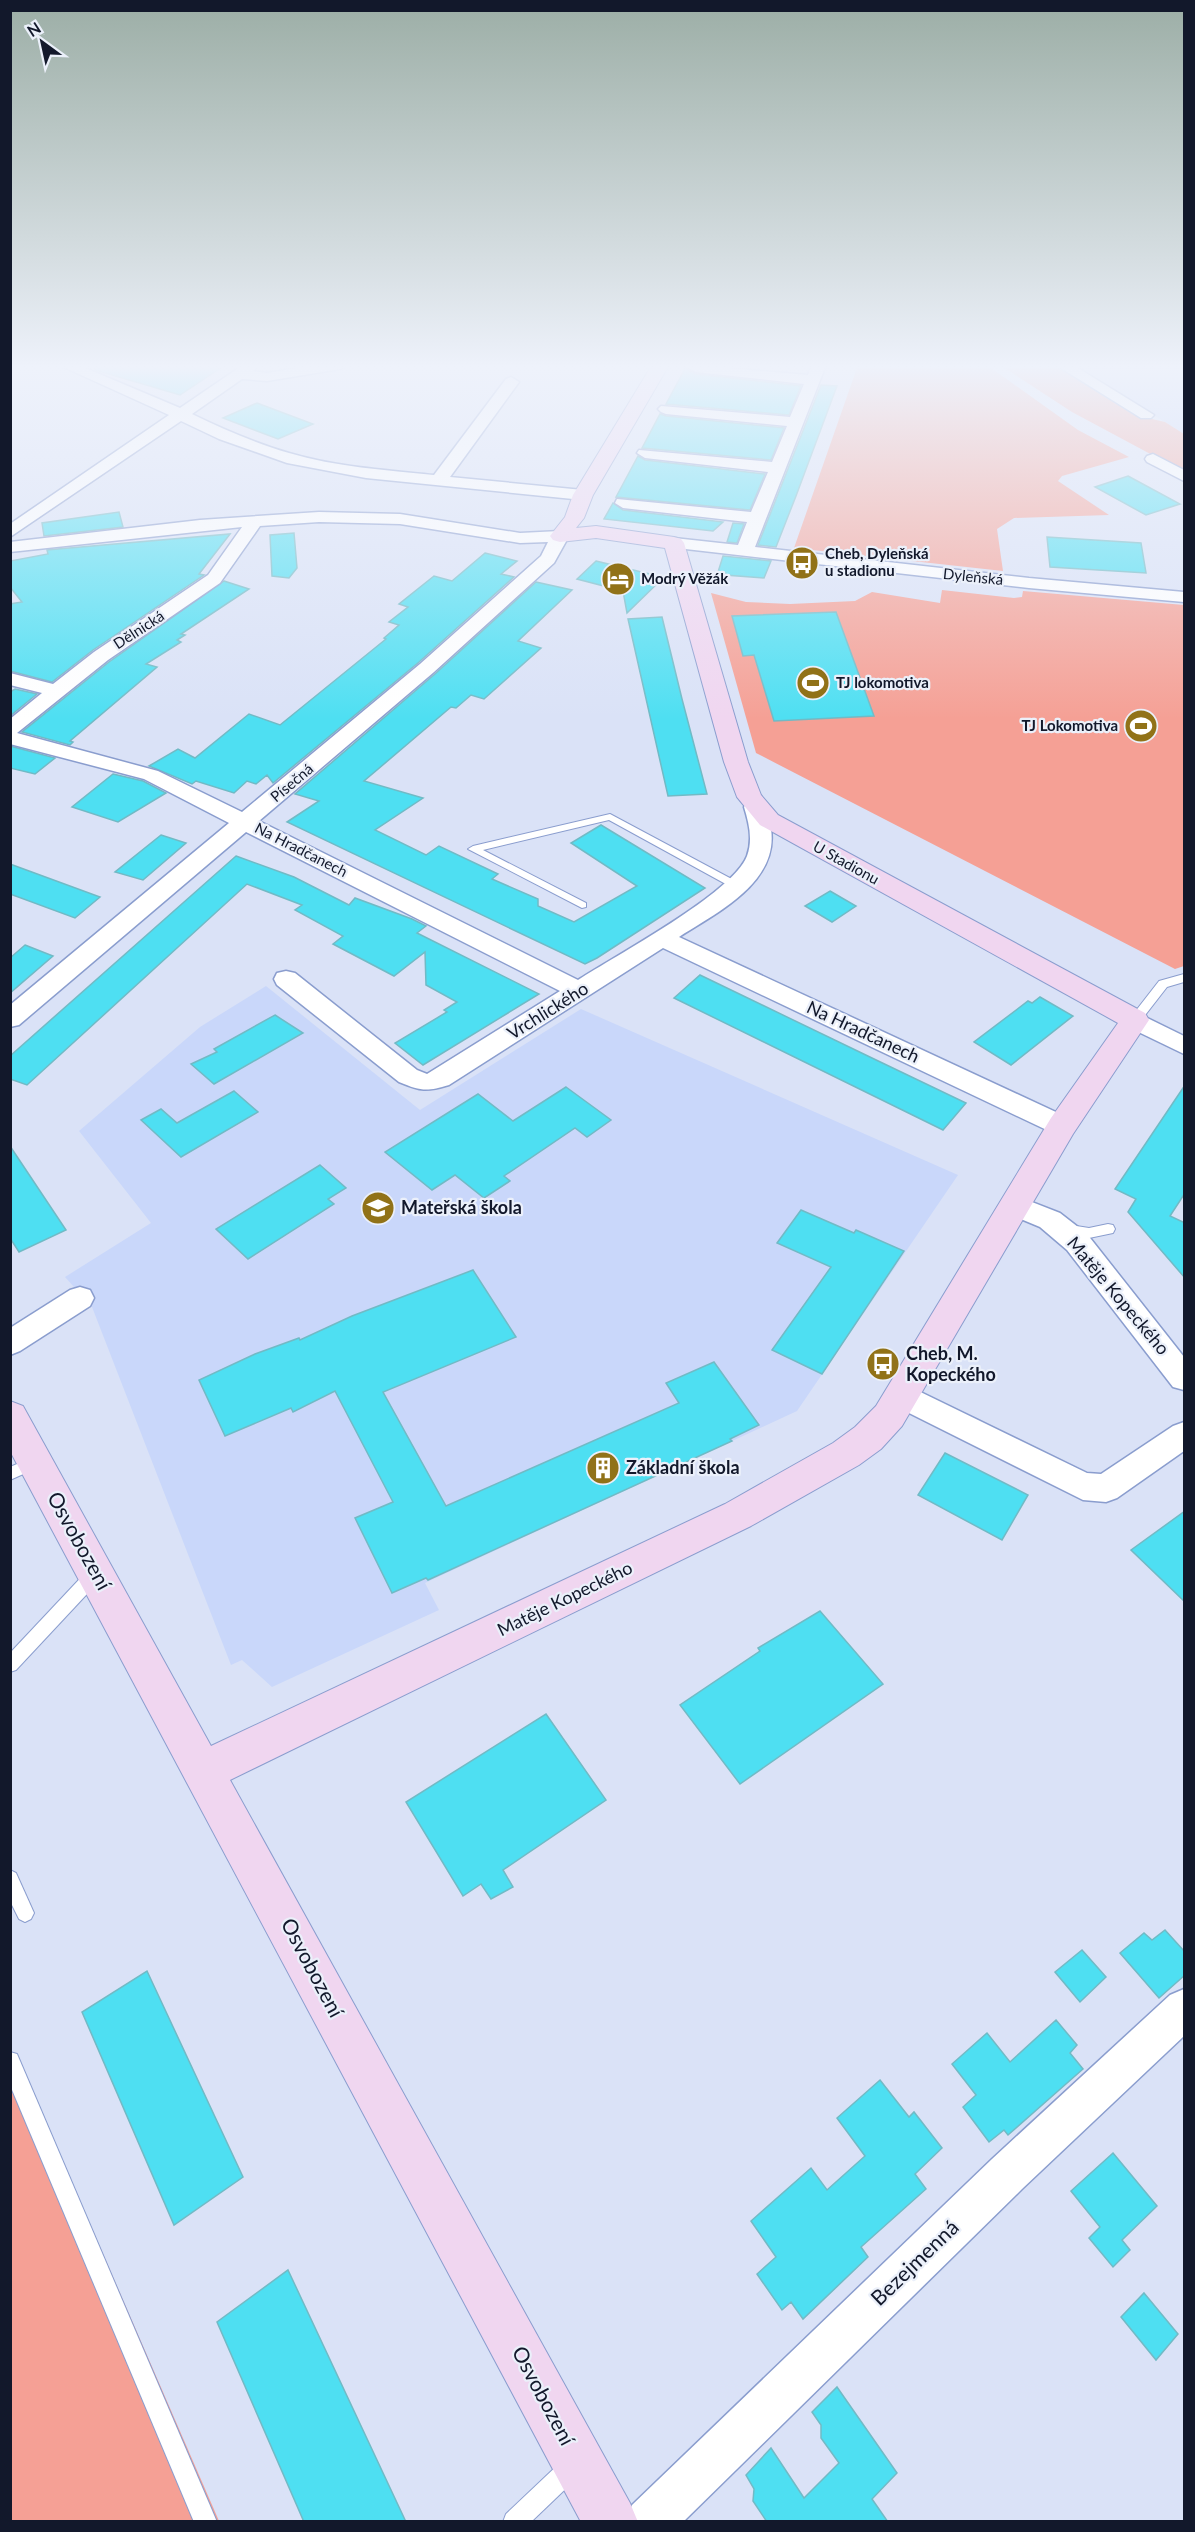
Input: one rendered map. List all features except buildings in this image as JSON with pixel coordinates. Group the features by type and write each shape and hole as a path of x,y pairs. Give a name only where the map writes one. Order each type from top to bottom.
{"street":[{"path":"10,532 80,483"},
{"path":"469,483 583,495"},
{"path":"560,536 574,518 590,483"},
{"path":"744,552 771,483"},
{"path":"623,503 756,518"},
{"name":"Dyleňská","path":"10,547 255,520 319,517 400,519 520,538 596,532 744,552 1029,583 1185,597"},
{"name":"Dělnická","path":"10,729 101,656 208,585 237,550 255,520"},
{"name":"Písečná","path":"10,1019 246,822 530,577 549,559 560,536"},
{"name":"U Stadionu","path":"674,543 736,762 755,807 769,820 810,843 1185,1046"},
{"path":"10,679 56,691"},
{"name":"Na Hradčanech","path":"10,738 151,775 580,991"},
{"name":"Vrchlického","path":"286,979 408,1076 425,1083 440,1079 715,906 738,886 760,854 763,839 755,807"},
{"name":"Na Hradčanech","path":"664,939 1062,1126"},
{"name":"Matěje Kopeckého","path":"205,1770 738,1515 854,1449 889,1416 1062,1126 1135,1020"},
{"name":"Matěje Kopeckého","path":"1014,1205 1057,1226 1077,1242 1185,1378"},
{"path":"10,1343 80,1298"},
{"path":"902,1395 1083,1486 1106,1488 1185,1435"},
{"name":"Osvobození","path":"10,1416 23,1468 97,1573 611,2522"},
{"name":"Bezejmenná","path":"649,2522 1007,2174 1185,2009"}],"lane":[{"path":"582,905 473,849 610,817 738,886"},
{"path":"1135,1020 1163,984 1185,978"},
{"path":"1057,1226 1089,1233 1108,1229"},
{"path":"10,1665 97,1573"},
{"path":"10,1880 26,1913"},
{"path":"10,2061 206,2522"},
{"path":"514,2522 578,2461"}],"shaded area":[{"path":"817,483 1061,483 1109,515 1014,518 997,529 1003,571 794,548"},
{"path":"942,590 1014,598 1022,597 1023,591 1184,605 1184,966 1175,969 756,753 711,593 746,602 790,604 855,601 872,592 940,603"},
{"path":"266,986 420,1110 581,1009 958,1175 797,1411 425,1583 439,1610 272,1687 242,1660 231,1665 92,1307 65,1277 151,1223 79,1131 200,1027"},
{"path":"24,2072 219,2521 11,2522 10,2078"}],"place":[{"name":"Cheb, Dyleňská u stadionu","path":"802,563"},
{"name":"Modrý Věžák","path":"618,579"},
{"name":"TJ lokomotiva","path":"813,683"},
{"name":"TJ Lokomotiva","path":"1141,726"},
{"name":"Mateřská škola","path":"378,1208"},
{"name":"Cheb, M. Kopeckého","path":"883,1364"},
{"name":"Základní škola","path":"603,1468"}]}
